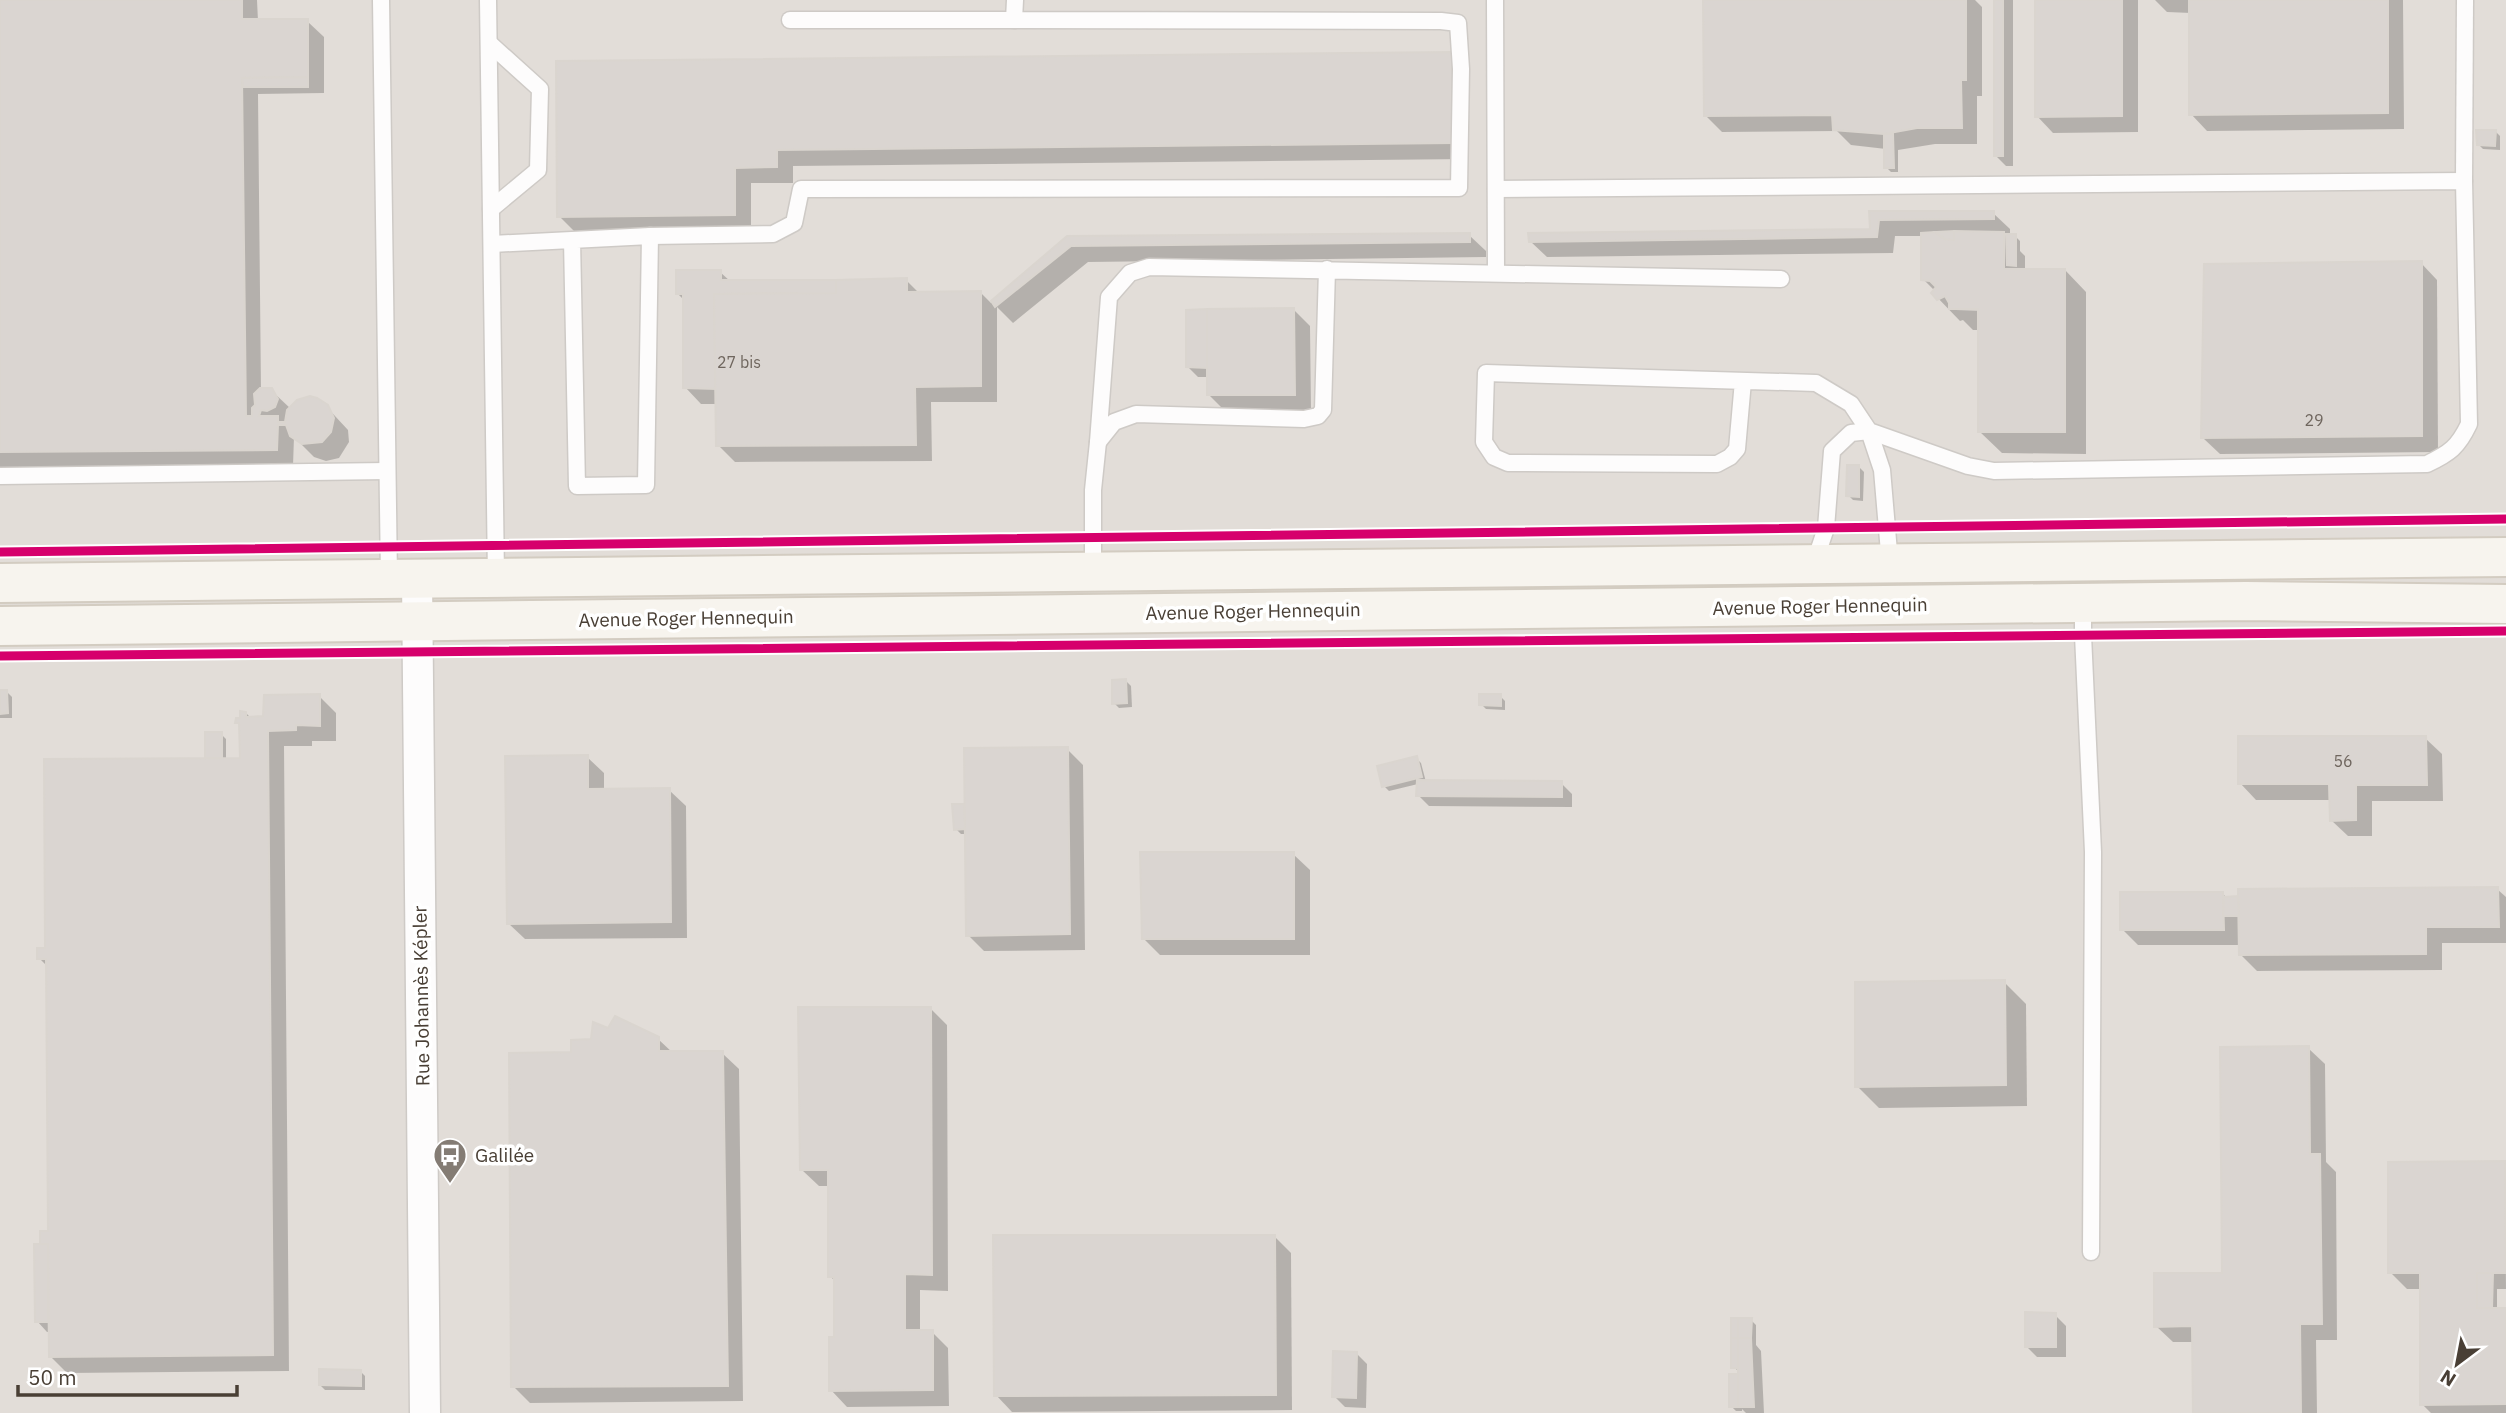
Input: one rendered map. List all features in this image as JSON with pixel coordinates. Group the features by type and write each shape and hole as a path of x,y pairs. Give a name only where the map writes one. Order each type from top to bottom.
{"street":[{"path":"0,583 2506,557"},
{"name":"Rue Johannès Képler","path":"403,578 416,622 425,1413"},
{"name":"Avenue Roger Hennequin","path":"0,626 2246,601 2506,604"}],"lane":[{"path":"382,0 387,471 403,578"},
{"path":"488,0 496,577"},
{"path":"1014,20 1015,0"},
{"path":"1495,0 1496,273"},
{"path":"1814,564 1826,528 1832,451 1851,433 1869,431 1968,466 1994,471 2427,464 2448,454 2461,442 2469,424 2464,181 2465,0"},
{"path":"492,244 650,236 773,234 794,223 801,189 1459,188 1461,69 1458,23 1441,20 790,20"},
{"path":"489,43 540,89 538,170 491,209"},
{"path":"1496,189 2464,181"},
{"path":"572,240 577,486 646,485 650,236"},
{"path":"1093,572 1093,490 1110,296 1130,273 1149,267 1781,279"},
{"path":"1098,442 1114,422 1136,415 1304,419 1318,416 1323,410 1327,269"},
{"path":"1743,381 1737,449 1730,457 1717,464 1508,463 1494,457 1484,442 1486,373 1816,383 1852,404 1869,431 1882,470 1890,564"},
{"path":"0,476 387,471"},
{"path":"2083,603 2082,635 2093,852 2091,1252"}],"shaded area":[{"path":"0,0 2506,0 2506,1413 0,1413"}],"building":[{"path":"0,0 242,0 242,19 308,19 308,77 242,78 246,416 252,416 254,394 260,388 272,388 278,399 275,407 267,411 261,410 259,416 278,416 278,422 285,422 287,410 297,400 310,396 317,398 328,405 334,418 331,432 322,442 302,444 290,436 286,425 278,425 277,450 0,452"},
{"path":"1703,0 1966,0 1966,80 1961,80 1962,128 1917,128 1884,134 1833,130 1832,115 1704,116"},
{"path":"1994,0 2003,0 2003,156 1994,156"},
{"path":"2035,0 2122,0 2122,116 2035,117"},
{"path":"2189,0 2388,0 2388,113 2189,115"},
{"path":"1452,52 1453,143 777,150 777,167 735,168 735,215 557,217 556,61"},
{"path":"308,77 308,87 243,87 242,78"},
{"path":"2476,130 2496,130 2495,146 2477,145"},
{"path":"1884,134 1893,134 1894,168 1884,168"},
{"path":"1869,211 1994,211 1994,219 1879,220 1877,237 1529,242 1528,233 1870,229"},
{"path":"1954,231 2004,232 2004,269 2065,269 2065,432 1978,432 1978,309 1949,309 1945,296 1937,300 1931,293 1936,287 1930,281 1921,280 1921,233 1935,232 1945,239 1954,240"},
{"path":"1954,231 1954,240 1945,239 1935,232"},
{"path":"1470,233 1470,242 1071,246 995,307 991,301 1067,236"},
{"path":"2006,234 2016,234 2016,266 2007,265"},
{"path":"2422,261 2422,436 2201,438 2204,264"},
{"path":"676,270 721,270 721,280 836,280 836,293 714,294 716,389 683,388 683,294 676,294"},
{"path":"907,278 907,292 981,291 981,386 915,387 916,445 716,446 714,294 836,293 836,280"},
{"path":"1294,308 1295,395 1207,395 1207,309"},
{"path":"1207,309 1207,368 1186,367 1186,310"},
{"path":"1847,465 1859,465 1859,497 1846,496"},
{"path":"1126,679 1127,703 1112,704 1112,680"},
{"path":"0,690 7,690 8,713 0,714"},
{"path":"320,694 320,726 296,725 296,730 268,731 273,1355 49,1357 48,1244 40,1244 40,1231 48,1231 46,959 37,959 37,948 45,948 44,759 240,758 239,723 235,723 236,718 240,718 240,711 246,712 246,717 263,716 264,695"},
{"path":"1479,694 1501,694 1501,706 1479,705"},
{"path":"205,732 222,732 222,758 205,758"},
{"path":"2238,736 2426,736 2427,785 2356,785 2356,820 2330,821 2329,784 2238,784"},
{"path":"1068,747 1070,934 966,936 964,748"},
{"path":"588,755 588,789 670,788 671,922 507,924 505,756"},
{"path":"1417,756 1422,777 1382,787 1377,766"},
{"path":"1417,780 1562,781 1562,797 1416,796"},
{"path":"952,804 964,804 965,829 954,830"},
{"path":"1140,852 1294,852 1294,939 1142,939"},
{"path":"2498,887 2499,927 2426,927 2426,954 2239,955 2238,889"},
{"path":"2120,892 2223,892 2224,930 2120,930"},
{"path":"2238,896 2239,916 2223,916 2224,897"},
{"path":"2005,980 2006,1085 1855,1087 1855,982"},
{"path":"798,1007 931,1007 932,1275 905,1274 905,1330 933,1330 933,1390 829,1391 829,1337 834,1337 834,1277 828,1277 828,1170 800,1170"},
{"path":"615,1016 659,1037 659,1051 723,1051 728,1386 511,1387 509,1053 571,1052 571,1040 591,1039 593,1022 608,1028"},
{"path":"2309,1046 2310,1154 2320,1154 2322,1324 2300,1324 2301,1413 2193,1413 2192,1326 2154,1327 2154,1273 2222,1273 2220,1047"},
{"path":"2505,1161 2506,1273 2477,1273 2477,1308 2506,1308 2506,1404 2420,1405 2420,1273 2388,1273 2388,1162"},
{"path":"993,1235 1275,1235 1276,1395 994,1396"},
{"path":"34,1244 48,1244 48,1322 35,1322"},
{"path":"2477,1273 2493,1273 2492,1308 2477,1308"},
{"path":"2025,1312 2056,1313 2056,1347 2025,1347"},
{"path":"1731,1318 1738,1318 1738,1338 1731,1338"},
{"path":"1738,1318 1752,1318 1751,1338 1738,1338"},
{"path":"1731,1338 1738,1338 1738,1368 1731,1368"},
{"path":"1738,1338 1751,1338 1754,1407 1738,1407"},
{"path":"1333,1351 1357,1352 1356,1398 1332,1397"},
{"path":"319,1369 361,1370 361,1386 319,1385"},
{"path":"1729,1374 1738,1374 1738,1407 1729,1407"}],"cycle path":[{"path":"0,552 2506,519"},
{"path":"0,656 2506,631"}],"place":[{"name":"Galilée","path":"450,1185"}]}
